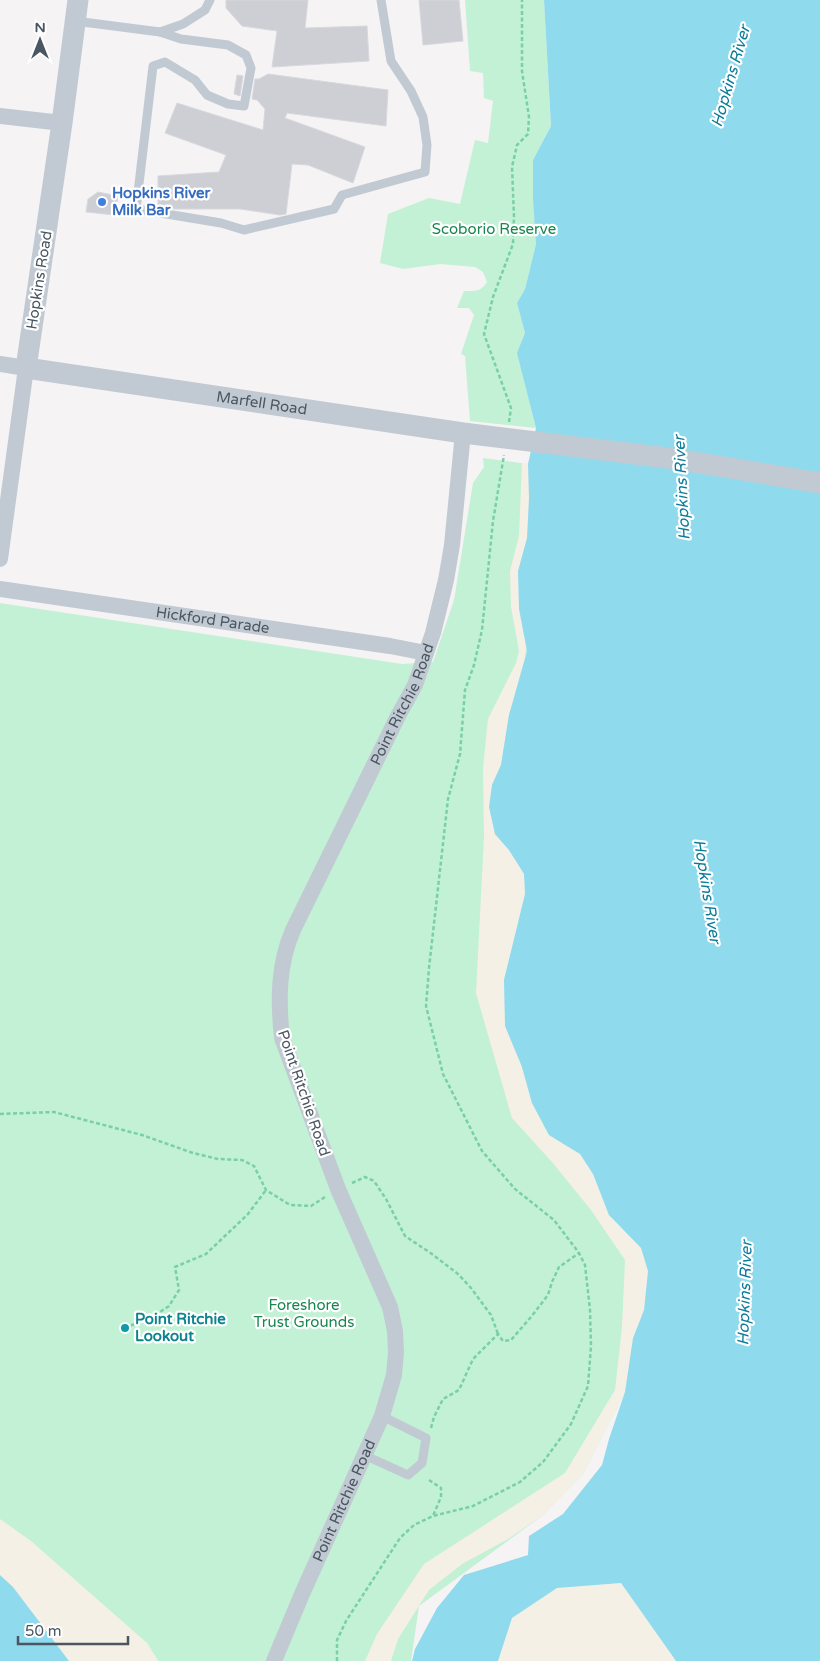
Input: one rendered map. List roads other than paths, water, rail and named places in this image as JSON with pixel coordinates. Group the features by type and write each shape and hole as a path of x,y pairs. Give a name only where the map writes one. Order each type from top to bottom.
{"street":[{"name":"Hopkins Road","path":"0,559 62,123 76,10"},
{"path":"0,116 62,123"},
{"name":"Marfell Road","path":"0,364 463,434 676,459 820,482"},
{"name":"Point Ritchie Road","path":"274,1661 382,1416 395,1368 396,1352 392,1315 338,1189 282,1038 280,995 282,968 285,952 293,930 415,685 426,653 437,615 452,545 463,434"},
{"name":"Hickford Parade","path":"0,589 390,646 426,653"}],"lane":[{"path":"160,32 183,24 205,10 210,0"},
{"path":"76,10 181,39 228,45 246,55 251,68 244,106 228,104 207,95 195,80 165,62 153,66 136,209 221,223 244,230 334,209 342,195 425,172 428,145 424,117 411,91 391,60 381,0"},
{"path":"364,1455 408,1475 422,1463 426,1438 382,1416"}],"water":[{"name":"Hopkins River","path":"544,0 820,0 820,1661 676,1661 621,1583 557,1588 512,1618 498,1661 412,1661 415,1649 437,1608 464,1575 528,1555 529,1536 563,1514 602,1465 625,1392 633,1338 644,1310 648,1271 641,1248 609,1215 593,1174 580,1154 549,1135 532,1103 522,1067 505,1026 504,980 525,894 524,874 509,850 495,834 489,807 492,785 501,765 509,715 527,651 519,609 518,571 527,538 528,464 536,428 517,353 525,333 517,303 525,289 536,244 533,160 551,126"},
{"path":"0,1575 13,1587 69,1661 0,1661"}],"place":[{"name":"Hopkins River Milk Bar","path":"102,202"},
{"name":"Point Ritchie Lookout","path":"125,1328"}],"park label":[{"name":"Scoborio Reserve","path":"494,229"},
{"name":"Foreshore Trust Grounds","path":"304,1314"}]}
